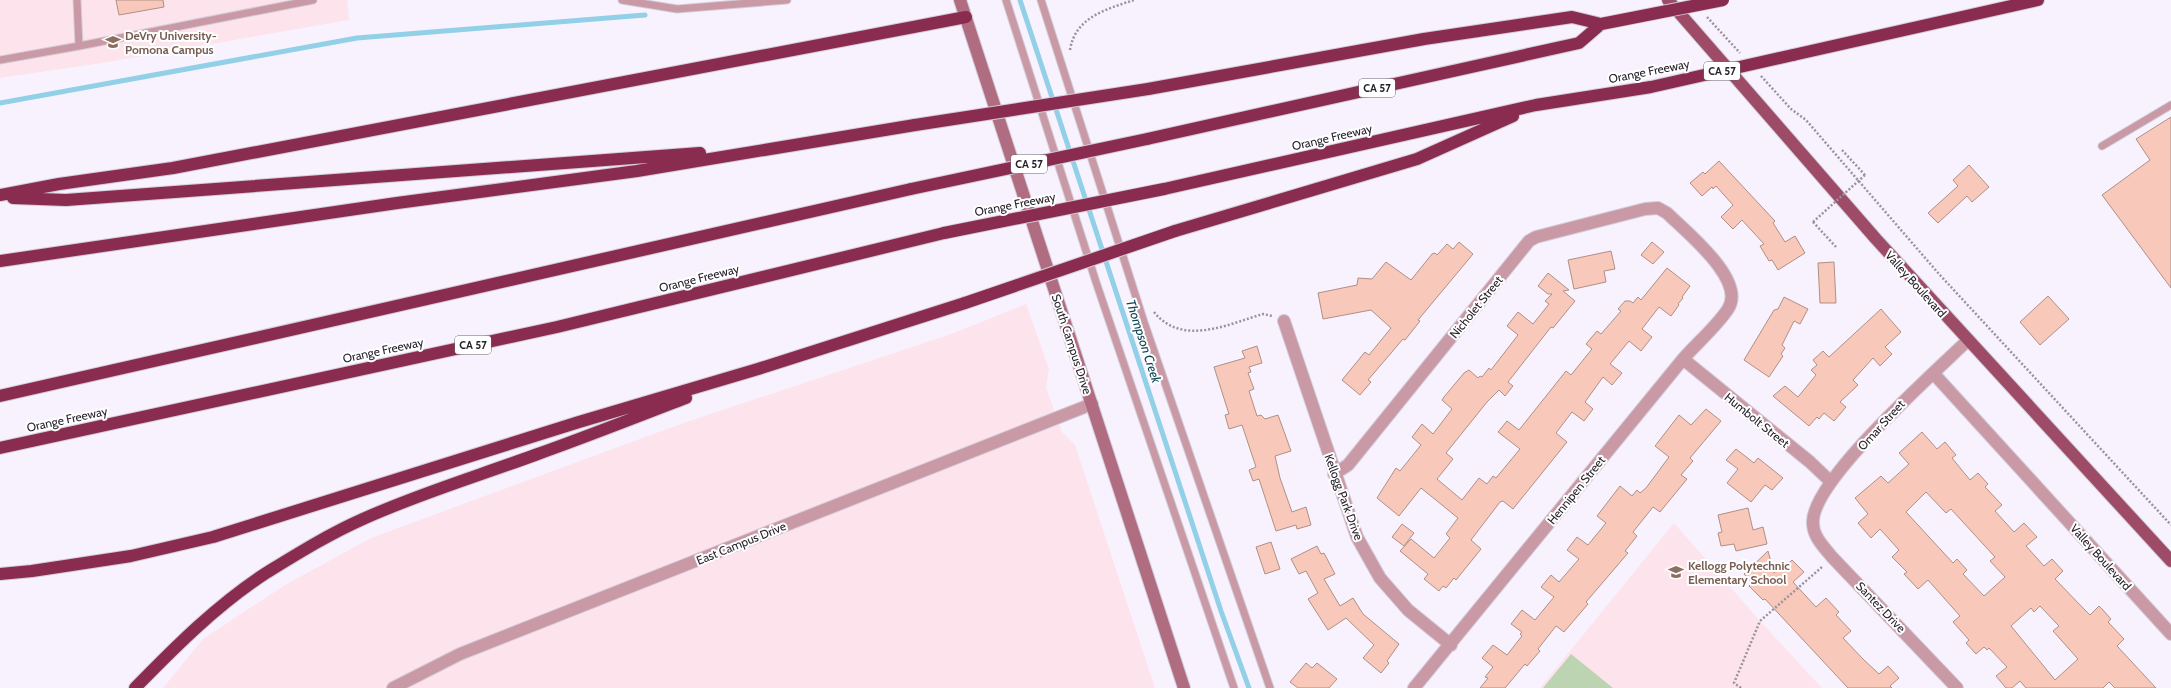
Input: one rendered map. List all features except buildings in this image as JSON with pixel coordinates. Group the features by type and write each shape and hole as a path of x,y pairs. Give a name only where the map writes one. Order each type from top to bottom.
{"highway":[{"name":"CA 57","path":"0,396 911,189 1147,139 1579,43 1601,24 1723,0"},
{"name":"Orange Freeway","path":"0,448 556,327 944,233 1164,189 1536,105 1652,87 2038,0"},
{"path":"0,196 59,184 173,168 966,17"},
{"path":"0,261 389,204 637,171 915,125 1148,89 1424,39 1564,18 1572,17 1601,24"},
{"path":"0,574 32,571 131,556 213,537 579,422 758,369 965,302 1175,231 1417,159 1536,105"},
{"path":"0,196 66,200 785,146"},
{"path":"135,688 179,643 219,608 265,574 317,543 363,519 410,500 585,438 758,369"}],"main road":[{"name":"Valley Boulevard","path":"1668,0 1967,341 2171,561"}],"street":[{"name":"South Campus Drive","path":"960,0 1184,688"},
{"name":"Nicholet Street","path":"1334,474 1348,465 1530,241 1536,237 1630,212 1658,208 1667,213 1724,271 1733,290"},
{"name":"Hennipen Street","path":"1414,688 1451,645 1683,359 1729,308 1733,290"},
{"name":"Kellogg Park Drive","path":"1284,321 1334,474 1357,537 1380,578 1408,610 1451,645"},
{"name":"Omar Street","path":"1812,522 1814,510 1831,482 1895,408 1934,374 1967,341"},
{"name":"Humbolt Street","path":"1683,359 1803,457 1831,482"},
{"name":"Valley Boulevard","path":"1934,374 2171,634"},
{"name":"East Campus Drive","path":"393,688 460,654 1092,404"},
{"name":"Santez Drive","path":"1812,522 1814,534 1832,557 1958,688"}],"lane":[{"path":"77,0 79,46"},
{"path":"0,60 313,0"},
{"path":"622,0 677,9 787,0"},
{"path":"1006,0 1096,282 1234,688"},
{"path":"1041,0 1144,322 1270,688"},
{"path":"2102,146 2171,105"}],"path":[{"path":"1069,56 1070,45 1082,24 1094,14 1134,0"},
{"path":"1703,12 1744,57"},
{"path":"1760,74 1791,109 1806,120 1939,274 2171,526"},
{"path":"1836,247 1813,222 1865,174 1842,150"},
{"path":"1149,306 1158,317 1169,324 1196,332 1263,314 1284,321"},
{"path":"1741,688 1734,683 1760,620 1832,557"}],"shaded area":[{"name":"DeVry University- Pomona Campus","path":"0,0 347,0 349,20 102,63 0,78"},
{"path":"1026,304 1049,369 1046,388 1062,432 1075,445 1155,688 163,688 203,639 285,585 371,538 678,425 954,333"},
{"name":"Kellogg Polytechnic Elementary School","path":"1674,523 1760,621 1822,688 1540,688"}],"green space":[{"path":"1571,654 1613,688 1543,688"}],"waterway":[{"name":"Thompson Creek","path":"1020,0 1221,611 1249,688"},
{"path":"0,103 357,38 645,15"}],"place":[{"name":"DeVry University- Pomona Campus","path":"113,42"},
{"name":"Kellogg Polytechnic Elementary School","path":"1676,572"}]}
